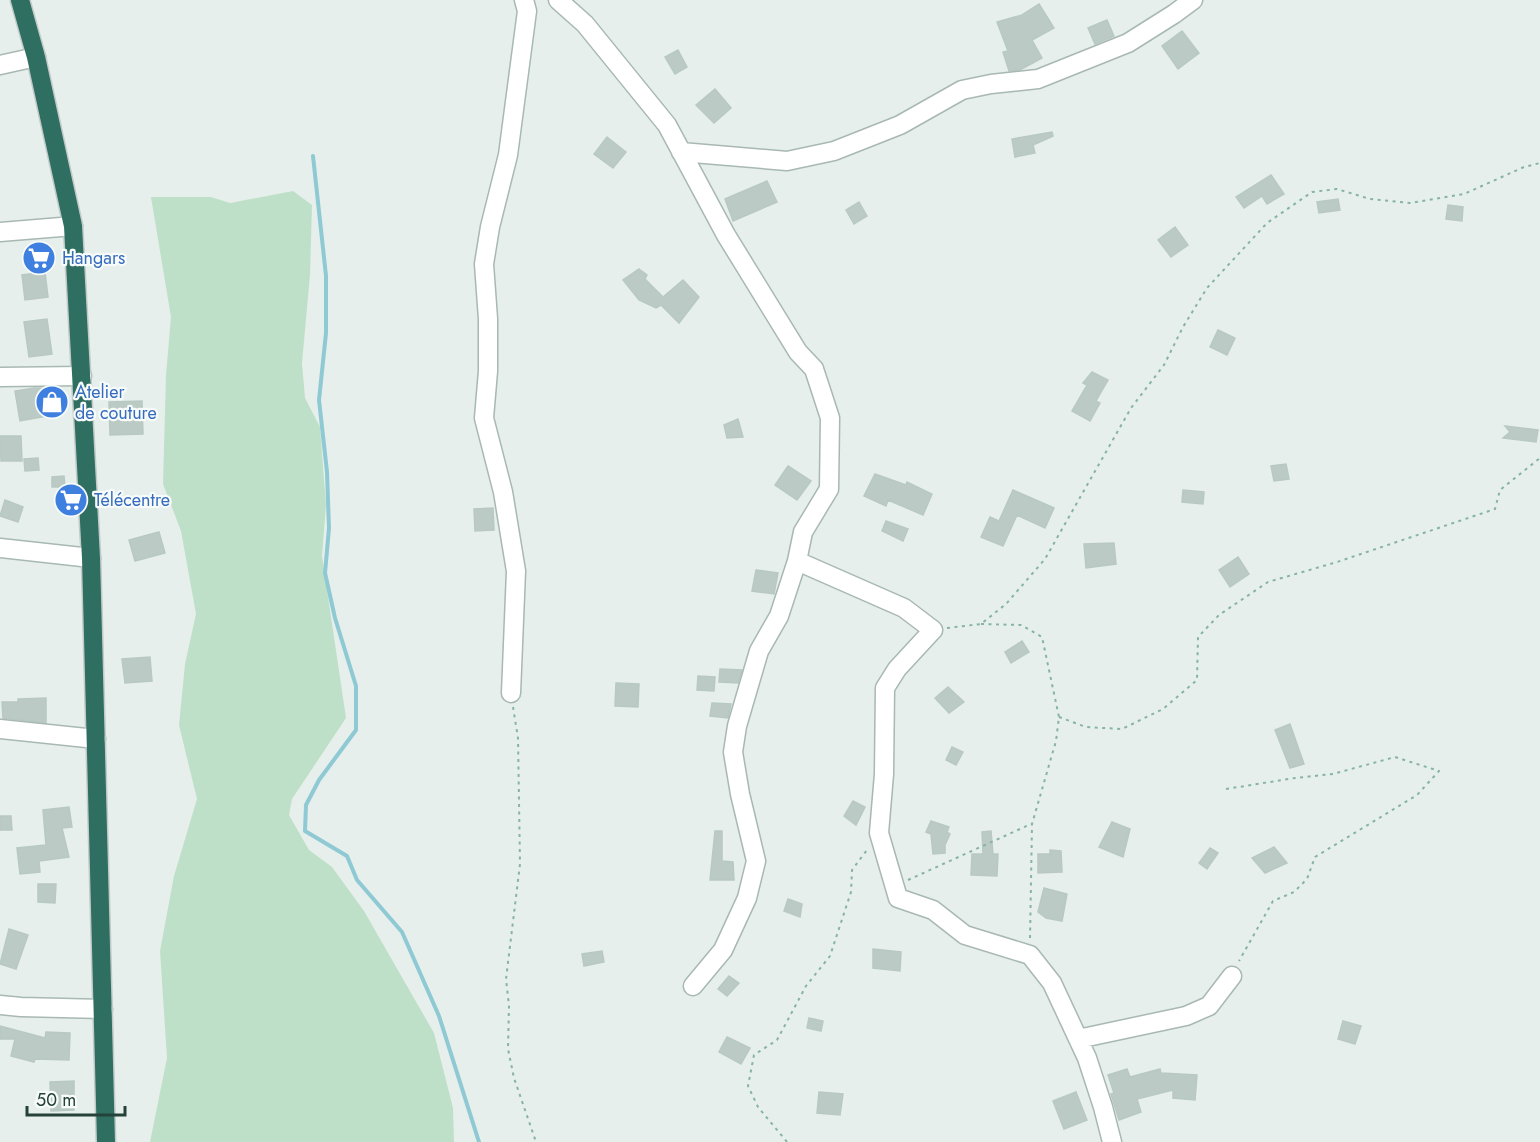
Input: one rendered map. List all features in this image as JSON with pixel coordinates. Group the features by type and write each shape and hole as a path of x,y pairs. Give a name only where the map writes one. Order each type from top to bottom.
{"highway":[{"path":"20,0 36,57 73,226 91,558 106,1142"}],"street":[{"path":"511,693 516,571 503,492 484,418 488,371 488,319 484,264 490,227 508,155 527,10 524,0"},
{"path":"558,0 585,24 667,125 726,235 798,352 814,369 830,418 829,489 803,532 797,561 779,616 759,651 737,726 733,752 740,794 756,861 747,898 723,950 693,986"},
{"path":"681,152 787,161 834,151 900,125 962,90 1038,79 1128,43 1193,0"},
{"path":"0,65 36,57"},
{"path":"0,232 73,226"},
{"path":"0,376 82,376"},
{"path":"0,548 91,558"},
{"path":"797,561 904,608 933,630 897,669 885,688 884,774 879,833 898,898 933,910 965,935 1030,955 1052,982 1087,1058 1112,1142"},
{"path":"0,729 96,739"},
{"path":"1078,1039 1186,1016 1209,1006 1232,976"},
{"path":"0,1005 103,1009"}],"path":[{"path":"981,624 1006,604 1045,559 1131,408 1164,364 1207,288 1267,223 1312,192 1337,189 1370,199 1410,203 1464,194 1524,167 1540,163"},
{"path":"1059,717 1086,727 1122,729 1163,709 1197,680 1198,637 1219,615 1268,582 1337,562 1495,509 1500,490 1540,458"},
{"path":"933,630 981,624 1021,625 1042,637 1059,717 1056,741 1032,824 1030,955"},
{"path":"511,693 518,738 520,864 506,979 509,1006 508,1049 513,1078 536,1142"},
{"path":"1226,789 1333,774 1395,757 1439,771 1417,795 1315,857 1307,879 1294,892 1273,901 1232,976"},
{"path":"894,886 1032,824"},
{"path":"787,1142 758,1107 748,1086 754,1055 777,1040 806,986 830,956 851,892 852,870 879,833"}],"green space":[{"path":"293,191 312,205 310,275 302,363 305,398 320,427 326,505 322,556 346,718 292,799 289,815 309,850 332,867 364,911 434,1033 453,1108 454,1142 150,1142 167,1058 160,951 174,876 197,799 179,725 185,664 196,614 181,531 163,484 166,375 171,317 151,197 211,197 230,203"}],"building":[{"path":"1039,4 1054,28 1032,40 1042,58 1020,70 1009,71 1003,52 1008,51 997,22 1022,15"},
{"path":"1107,20 1114,36 1095,44 1088,28"},
{"path":"1182,31 1199,53 1178,69 1162,46"},
{"path":"678,50 687,67 675,74 665,57"},
{"path":"715,89 731,108 714,123 696,105"},
{"path":"1052,132 1053,136 1033,145 1035,153 1015,157 1012,139"},
{"path":"607,137 626,152 613,168 594,154"},
{"path":"1271,175 1284,194 1267,204 1262,196 1244,208 1236,197"},
{"path":"767,181 777,202 733,221 725,199"},
{"path":"1338,199 1340,210 1319,213 1317,202"},
{"path":"859,202 867,216 854,224 846,210"},
{"path":"1448,205 1463,207 1462,221 1446,219"},
{"path":"1175,227 1188,245 1171,257 1158,240"},
{"path":"639,269 647,275 645,279 663,297 683,280 699,297 679,323 661,305 656,308 639,300 623,280"},
{"path":"45,272 48,297 25,300 22,275"},
{"path":"47,319 52,354 29,357 24,322"},
{"path":"1218,330 1235,338 1227,355 1210,347"},
{"path":"1092,372 1108,380 1096,401 1100,403 1090,421 1072,411 1087,385 1083,383"},
{"path":"43,388 48,416 20,421 15,391"},
{"path":"142,401 143,434 110,435 109,402"},
{"path":"738,419 743,437 727,438 724,425"},
{"path":"1505,426 1538,430 1536,442 1503,438 1510,432"},
{"path":"0,436 21,436 22,461 1,461"},
{"path":"38,458 39,470 25,471 24,459"},
{"path":"1286,464 1289,479 1274,481 1271,466"},
{"path":"788,466 811,481 797,500 775,485"},
{"path":"875,474 906,485 907,482 932,494 923,515 888,500 886,506 864,496"},
{"path":"64,476 65,487 52,487 52,477"},
{"path":"1013,490 1054,508 1045,528 1017,515 1003,546 981,537 990,517 999,521"},
{"path":"1183,490 1204,492 1203,504 1182,502"},
{"path":"5,500 23,507 18,522 0,516"},
{"path":"493,508 494,530 475,531 474,509"},
{"path":"886,521 908,529 903,541 882,531"},
{"path":"159,532 165,553 135,561 129,540"},
{"path":"1114,543 1116,564 1086,568 1084,544"},
{"path":"1238,557 1249,574 1230,587 1219,570"},
{"path":"756,570 778,573 774,594 752,591"},
{"path":"1022,641 1029,652 1011,663 1005,652"},
{"path":"150,657 152,681 125,683 122,659"},
{"path":"720,669 742,670 738,683 719,682"},
{"path":"698,676 715,677 714,691 697,690"},
{"path":"616,683 639,684 638,707 615,706"},
{"path":"948,687 964,702 949,713 935,698"},
{"path":"46,698 46,723 3,718 2,702"},
{"path":"712,703 731,704 728,718 710,716"},
{"path":"1290,724 1304,764 1290,768 1275,730"},
{"path":"952,747 963,752 956,765 946,760"},
{"path":"853,801 865,807 856,825 844,816"},
{"path":"69,807 72,827 62,828 69,857 39,861 40,872 20,874 17,848 46,845 43,810"},
{"path":"0,816 11,816 12,830 0,830"},
{"path":"931,821 949,827 947,832 950,834 945,845 945,853 933,854 931,834 926,832"},
{"path":"1112,822 1130,829 1123,857 1099,847"},
{"path":"715,831 722,831 722,861 733,862 734,880 710,880"},
{"path":"991,831 993,854 998,854 997,876 971,875 972,854 983,854 982,832"},
{"path":"1274,847 1287,863 1265,873 1252,858"},
{"path":"1210,848 1218,853 1207,869 1199,863"},
{"path":"1050,850 1061,851 1062,872 1038,873 1038,854 1050,854"},
{"path":"38,884 56,884 55,903 38,902"},
{"path":"1044,888 1067,894 1062,921 1046,918 1038,912"},
{"path":"788,899 802,904 800,917 784,911"},
{"path":"9,929 28,935 16,969 0,964"},
{"path":"873,949 901,952 900,971 873,968"},
{"path":"602,951 604,962 584,966 582,954"},
{"path":"729,976 739,983 727,996 718,989"},
{"path":"809,1018 823,1021 821,1031 807,1028"},
{"path":"1343,1021 1361,1026 1355,1044 1338,1039"},
{"path":"0,1026 45,1038 46,1032 70,1033 69,1060 35,1059 34,1062 11,1056 15,1039 0,1039"},
{"path":"727,1037 750,1048 741,1064 719,1052"},
{"path":"1127,1069 1130,1077 1160,1069 1161,1073 1197,1075 1195,1100 1173,1098 1173,1090 1137,1099 1141,1112 1119,1120 1108,1075"},
{"path":"74,1081 74,1110 51,1111 50,1082"},
{"path":"819,1092 843,1094 840,1115 817,1113"},
{"path":"1076,1092 1087,1120 1064,1129 1053,1101"}],"waterway":[{"path":"313,156 326,276 326,333 319,400 327,472 329,528 325,573 335,618 356,686 356,730 319,780 306,805 305,831 347,856 357,880 402,932 439,1016 479,1142"}],"place":[{"name":"Hangars","path":"39,258"},
{"name":"Atelier de couture","path":"52,402"},
{"name":"Télécentre","path":"71,500"}]}
